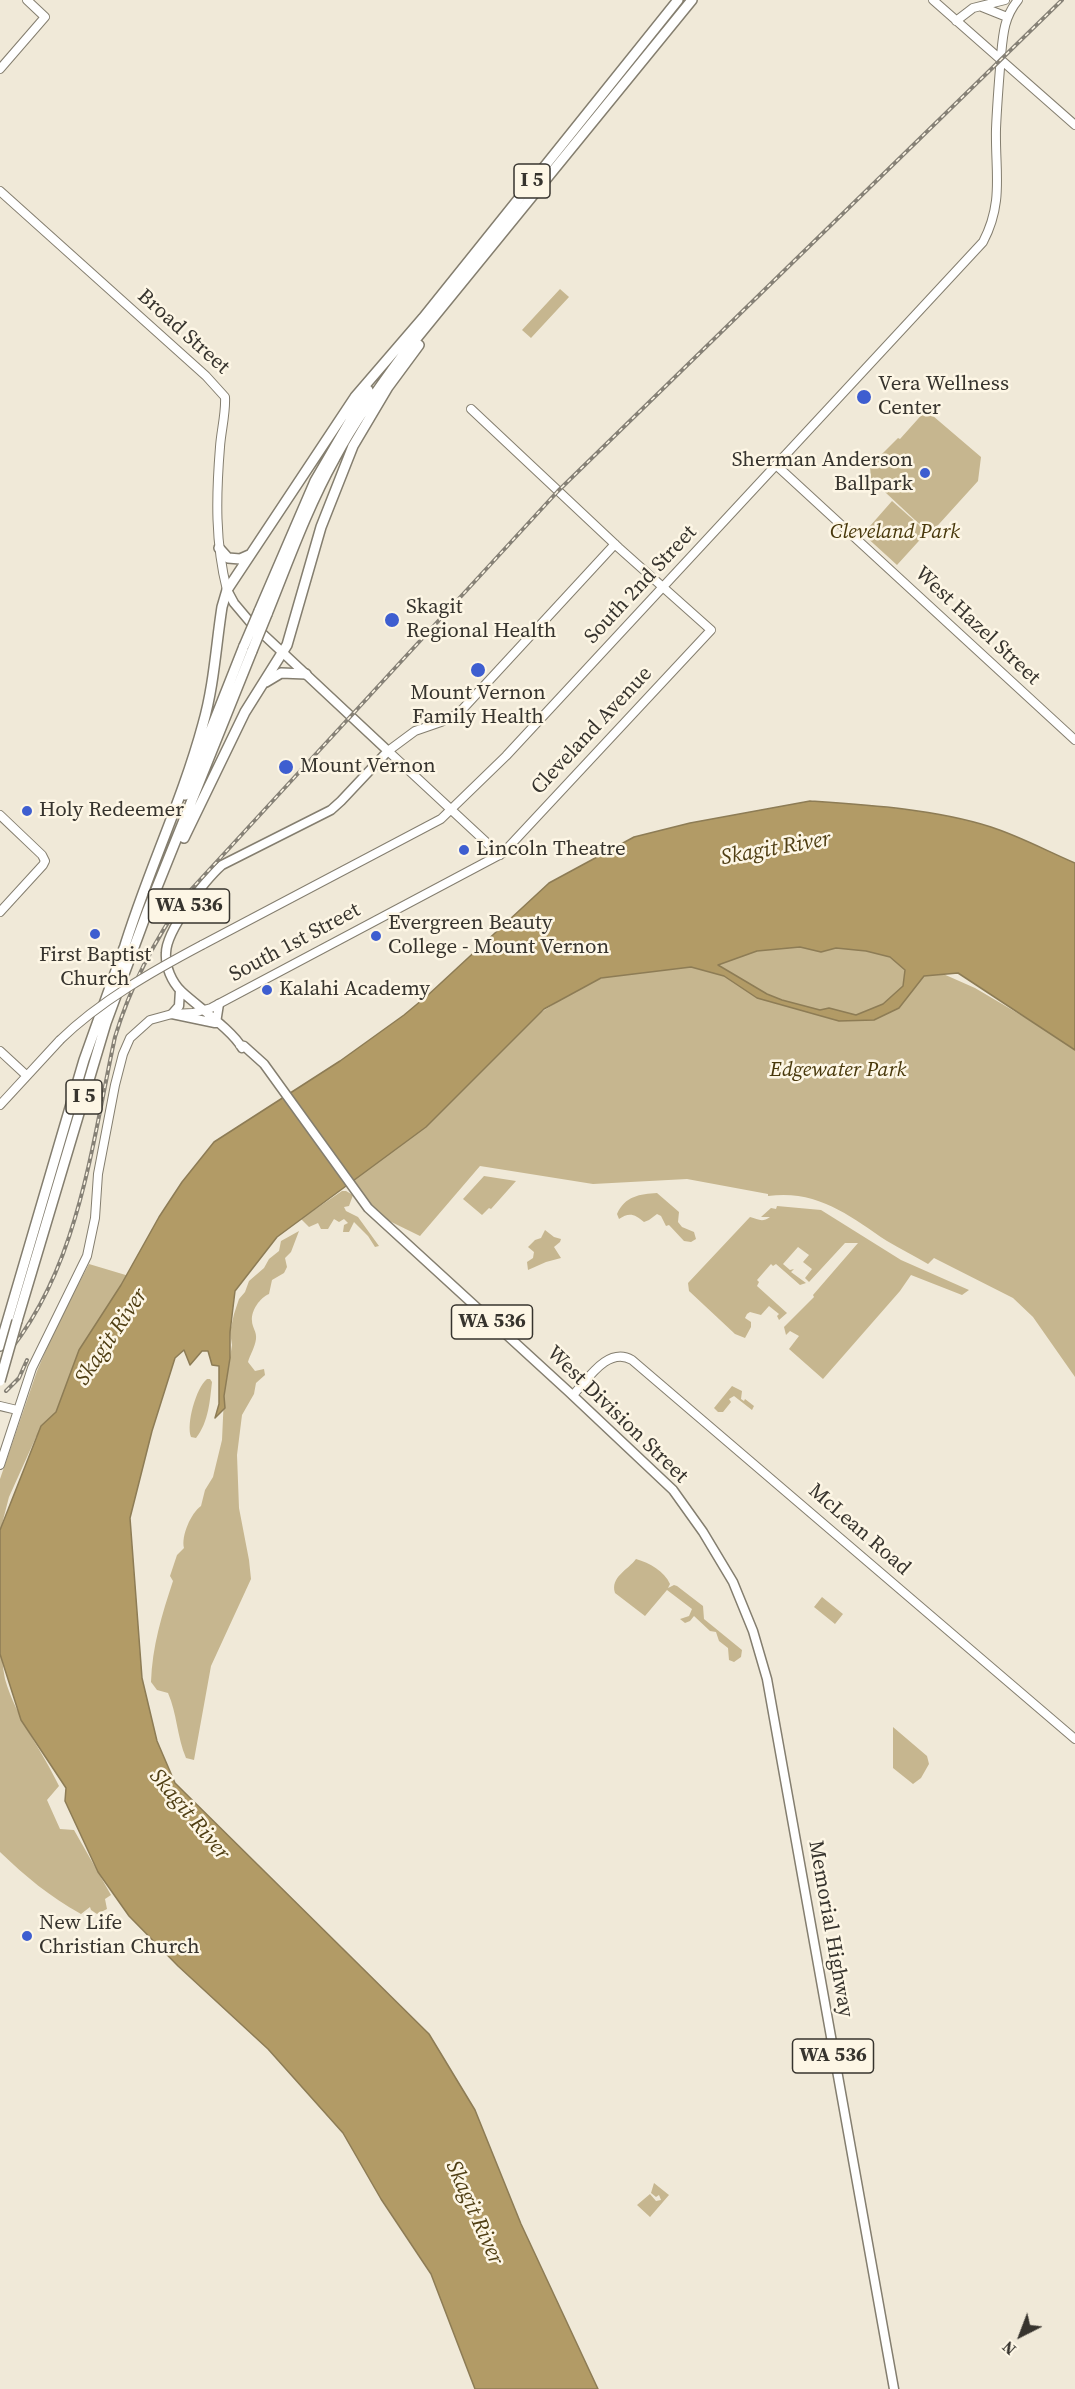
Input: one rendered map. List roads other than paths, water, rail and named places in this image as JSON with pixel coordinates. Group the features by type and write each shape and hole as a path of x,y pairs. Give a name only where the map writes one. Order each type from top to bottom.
{"highway":[{"name":"I 5","path":"263,613 315,481 357,407 386,363 678,0"},
{"name":"I 5","path":"0,1381 12,1321 84,1060 123,952 248,648 334,458 378,390 692,0"},
{"path":"162,877 174,859 245,712 283,653 321,527 353,446 388,387 474,268"},
{"path":"123,952 137,903 174,811 203,726 222,607 227,590 355,397 386,363"},
{"path":"219,548 228,558 240,559 251,554"},
{"name":"I 5","path":"0,1346 12,1321 106,1023 248,648"},
{"path":"260,687 281,673 306,674"}],"main road":[{"name":"Broad Street","path":"227,590 244,616 388,750"},
{"name":"WA 536","path":"180,990 170,974 165,952 169,939 208,877 222,865 330,810 388,750"},
{"name":"West Division Street","path":"180,990 240,1045 254,1054 368,1208 573,1395 673,1490 718,1554 733,1582 753,1631 766,1675 776,1723"},
{"path":"171,1014 179,1006 180,990"},
{"path":"171,1014 216,1023 219,1004"},
{"name":"Memorial Highway","path":"776,1723 894,2389"}],"street":[{"path":"0,69 45,16 27,0"},
{"path":"933,0 1075,124"},
{"path":"956,21 973,8 1005,0"},
{"path":"982,7 1007,17 1018,0"},
{"name":"South 2nd Street","path":"0,1105 60,1040 82,1021 124,992 202,945 441,819 506,756 663,588 982,242 992,224 997,207 996,130 1002,37 1007,17"},
{"name":"Broad Street","path":"0,191 222,391 225,403 217,480 219,548 227,590"},
{"path":"471,409 663,588"},
{"name":"West Hazel Street","path":"776,465 1075,740"},
{"path":"500,855 388,750 415,731 459,713 615,544"},
{"name":"Cleveland Avenue","path":"500,855 711,630 663,588"},
{"path":"0,815 42,855 45,862 0,912"},
{"name":"South 1st Street","path":"0,1465 32,1368 87,1256 96,1218 98,1174 123,1054 130,1038 146,1022 171,1014 202,1011 219,1004 500,855"},
{"path":"0,1051 26,1075"},
{"name":"McLean Road","path":"573,1395 600,1367 616,1356 632,1360 1075,1739"},
{"path":"0,1406 18,1410"}],"water":[{"name":"Skagit River","path":"810,801 878,806 947,816 991,827 1075,863 1075,1050 958,973 924,976 899,1008 874,1020 839,1021 757,998 724,976 691,967 601,978 544,1009 426,1127 277,1237 235,1291 230,1332 230,1358 224,1396 225,1408 215,1418 219,1404 219,1366 212,1365 208,1351 202,1351 190,1365 184,1350 175,1358 152,1431 130,1518 142,1678 157,1741 175,1783 429,2034 475,2110 521,2224 598,2389 475,2389 431,2274 381,2199 343,2133 268,2049 178,1966 129,1916 98,1872 65,1801 66,1788 21,1720 0,1654 0,1530 41,1426 56,1412 79,1350 121,1285 159,1217 182,1182 214,1142 340,1061 404,1015 549,883 634,837 690,823","holes":["800,947 821,952 836,948 866,951 890,957 905,970 903,986 883,1004 856,1015 829,1008 820,1010 782,1000 767,994 718,965 757,951"]}],"railway":[{"path":"0,1362 26,1328 48,1290 64,1250 89,1166 121,1017 145,963 164,928 187,894 558,491 1062,0"},
{"path":"6,1391 19,1378 27,1360"}],"place":[{"name":"Vera Wellness Center","path":"864,397"},
{"name":"Sherman Anderson Ballpark","path":"925,473"},
{"name":"Skagit Regional Health","path":"392,620"},
{"name":"Mount Vernon Family Health","path":"478,670"},
{"name":"Mount Vernon","path":"286,767"},
{"name":"Holy Redeemer","path":"27,811"},
{"name":"Lincoln Theatre","path":"464,850"},
{"name":"First Baptist Church","path":"95,934"},
{"name":"Evergreen Beauty College - Mount Vernon","path":"376,936"},
{"name":"Kalahi Academy","path":"267,990"},
{"name":"New Life Christian Church","path":"27,1936"}],"park label":[{"name":"Cleveland Park","path":"895,533"},
{"name":"Edgewater Park","path":"838,1071"}]}
